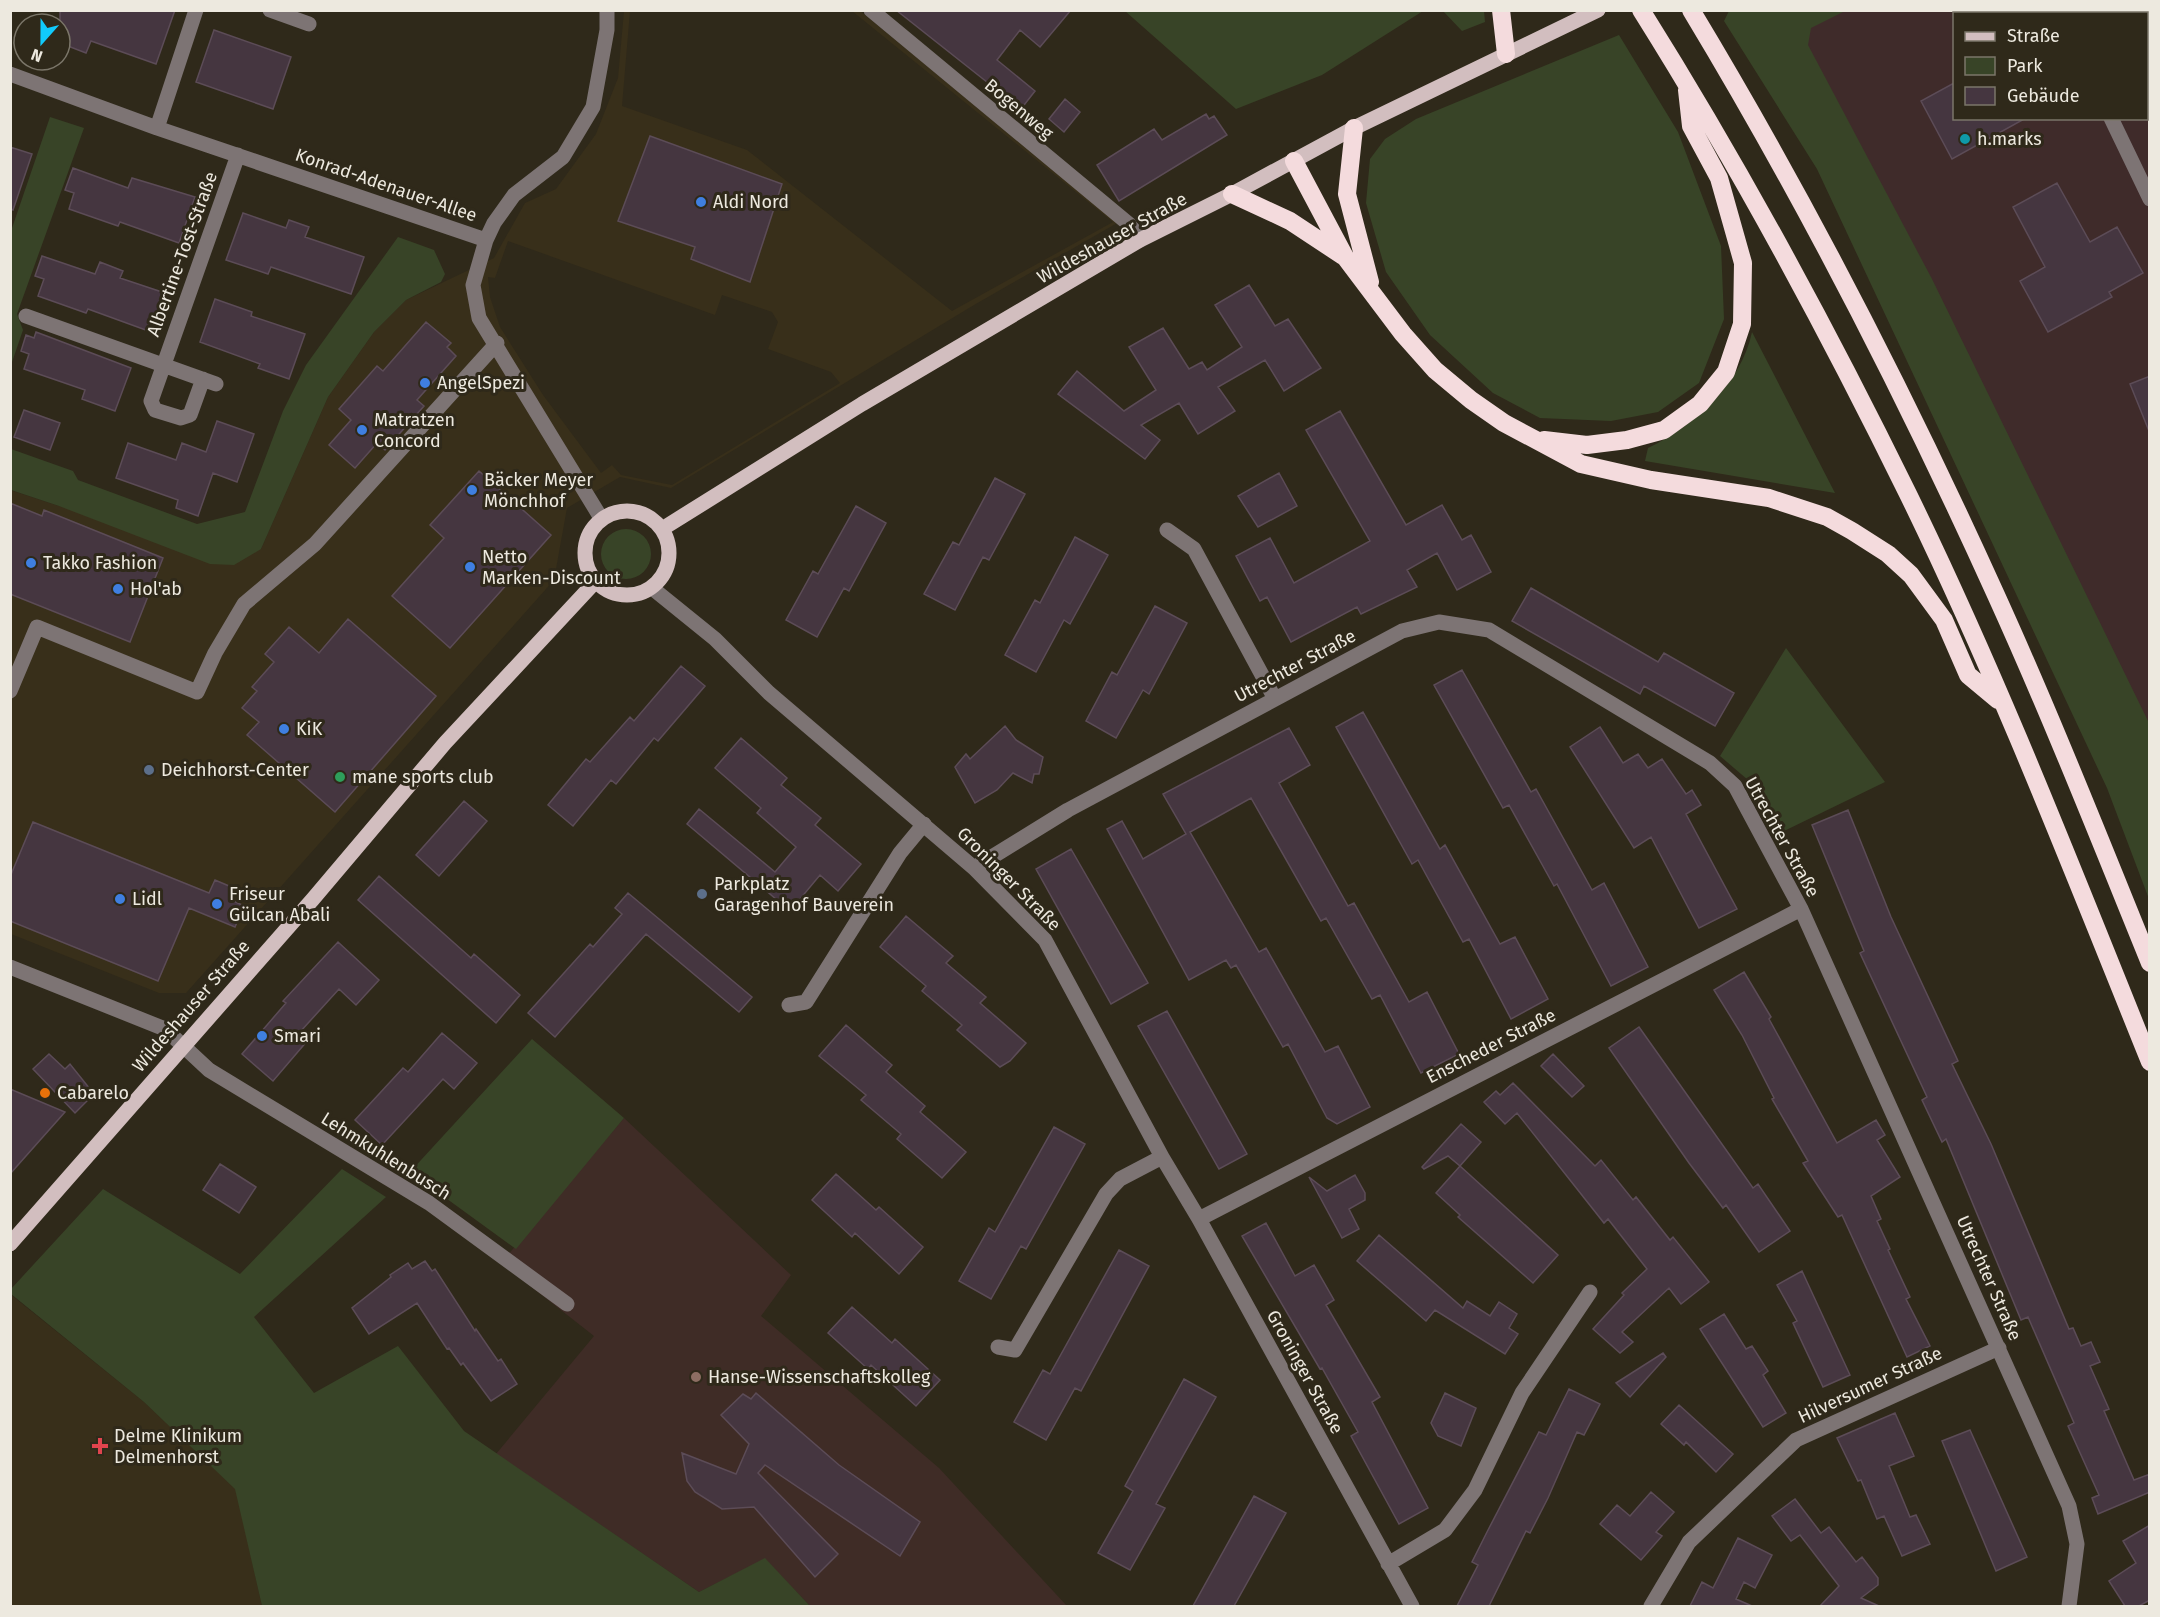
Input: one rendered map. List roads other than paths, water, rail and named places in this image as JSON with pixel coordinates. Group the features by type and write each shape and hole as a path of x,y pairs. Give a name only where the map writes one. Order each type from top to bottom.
{"highway":[{"path":"1501,10 1506,54"},
{"path":"1641,10 1686,82 1828,336 1909,496 2002,703 2150,1062"},
{"path":"1691,10 1808,213 1917,426 1997,596 2150,963"},
{"path":"1535,439 1587,445 1627,440 1664,430 1700,404 1726,372 1742,324 1743,263 1719,178 1691,126 1686,82"},
{"path":"1354,128 1347,194 1372,290"},
{"path":"1294,161 1345,257 1403,334 1435,370 1471,400 1581,464 1651,480 1769,498 1827,518 1852,531 1888,554 1911,575 1944,620 1968,675 2002,703"},
{"path":"1232,194 1290,220 1345,257"}],"main road":[{"name":"Wildeshauser Straße","path":"662,529 861,404 1140,240 1232,194 1354,128 1598,10"},
{"path":"629,511 644,515 662,529 669,552 669,561 663,575 652,588 634,595 612,593 595,582 585,559 584,550 588,536 601,518 629,511"},
{"name":"Wildeshauser Straße","path":"10,1244 313,899 445,743 595,582"}],"street":[{"path":"157,128 196,10"},
{"path":"270,10 309,24"},
{"path":"486,240 514,195 563,157 593,107 607,30 607,10"},
{"name":"Bogenweg","path":"871,10 1130,225 1140,240"},
{"name":"Konrad-Adenauer-Allee","path":"10,74 157,128 486,240 473,285 479,318 497,343 601,518"},
{"path":"2112,120 2148,192"},
{"name":"Albertine-Tost-Straße","path":"26,316 163,365 210,382 190,415 181,418 155,410 151,401 163,365 238,155"},
{"path":"10,691 37,627 197,692 215,653 244,604 315,544 497,343"},
{"path":"1167,530 1194,549 1275,699"},
{"name":"Groninger Straße","path":"652,588 715,639 770,693 974,868 1045,940 1162,1157 1199,1219 1412,1606"},
{"name":"Utrechter Straße","path":"974,868 1068,810 1402,631 1439,622 1489,630 1710,763 1735,786 1801,909 2069,1506 2077,1544 2069,1606"},
{"path":"789,1005 806,1002 900,853 924,824"},
{"name":"Enscheder Straße","path":"1199,1219 1801,909"},
{"name":"Lehmkuhlenbusch","path":"10,967 165,1029 208,1070 429,1203 567,1304"},
{"path":"998,1347 1015,1350 1106,1194 1120,1179 1162,1157"},
{"path":"1388,1564 1445,1530 1475,1490 1522,1393 1590,1292"},
{"name":"Hilversumer Straße","path":"1651,1606 1689,1542 1796,1440 1999,1348"}],"place":[{"name":"h.marks","path":"1965,139"},
{"name":"Aldi Nord","path":"701,202"},
{"name":"AngelSpezi","path":"425,383"},
{"name":"Matratzen Concord","path":"362,430"},
{"name":"Bäcker Meyer Mönchhof","path":"472,490"},
{"name":"Takko Fashion","path":"31,563"},
{"name":"Netto Marken-Discount","path":"470,567"},
{"name":"Hol'ab","path":"118,589"},
{"name":"KiK","path":"284,729"},
{"name":"Deichhorst-Center","path":"149,770"},
{"name":"mane sports club","path":"340,777"},
{"name":"Parkplatz Garagenhof Bauverein","path":"702,894"},
{"name":"Lidl","path":"120,899"},
{"name":"Friseur Gülcan Abali","path":"217,904"},
{"name":"Smari","path":"262,1036"},
{"name":"Cabarelo","path":"45,1093"},
{"name":"Hanse-Wissenschaftskolleg","path":"696,1377"},
{"name":"Delme Klinikum Delmenhorst","path":"100,1446"}]}
